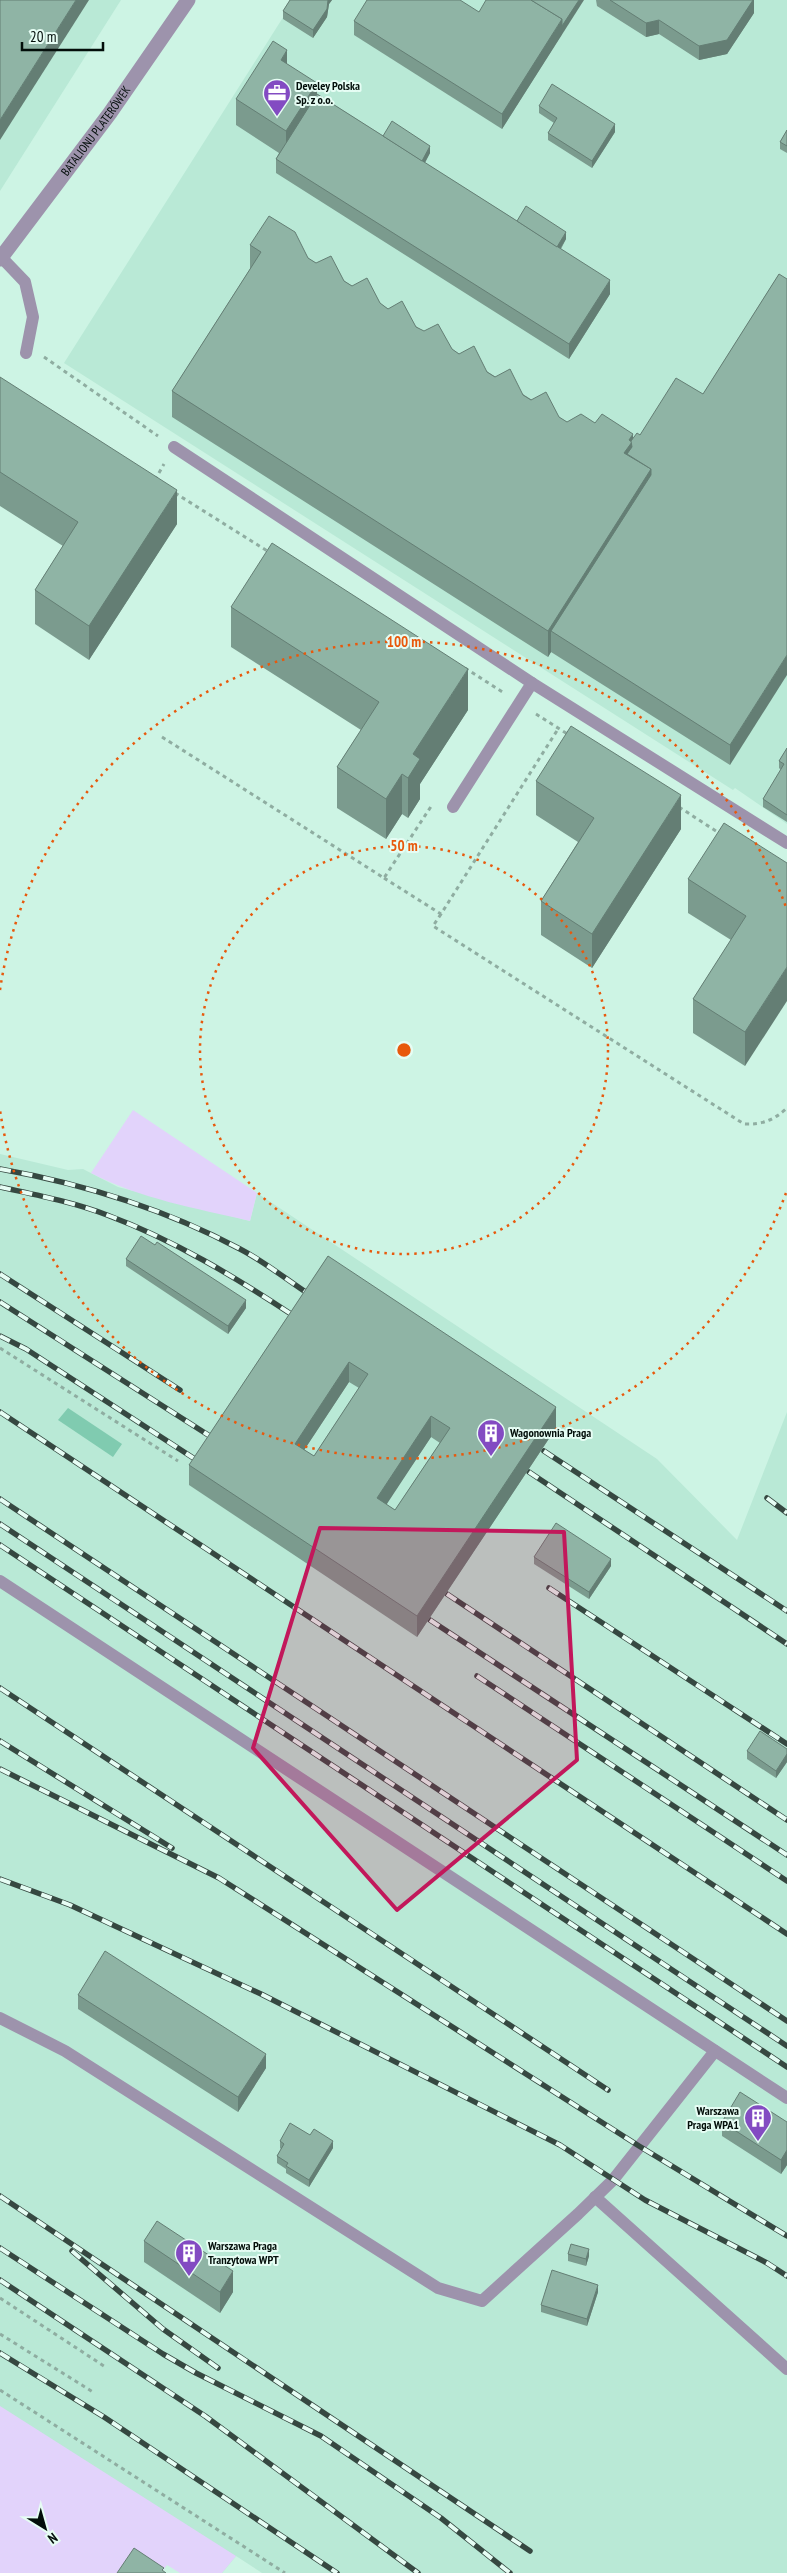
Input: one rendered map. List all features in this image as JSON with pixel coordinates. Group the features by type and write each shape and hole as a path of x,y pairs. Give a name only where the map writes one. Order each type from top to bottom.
{"street":[{"name":"BATALIONU PLATERÓWEK","path":"1,258 110,112 188,0"}],"lane":[{"path":"1,258 26,282 33,318 26,353"},
{"path":"174,447 532,683 787,843"},
{"path":"453,807 532,683"},
{"path":"0,1581 787,2098"},
{"path":"0,2018 65,2051 438,2288 482,2301 613,2180 714,2051"},
{"path":"595,2197 787,2369"}],"path":[{"path":"26,353 43,356 174,447 154,480 163,485"},
{"path":"171,490 271,553"},
{"path":"459,664 574,739"},
{"path":"500,702 505,694"},
{"path":"558,728 433,926 744,1124 758,1125 775,1118 787,1108"},
{"path":"162,737 441,914"},
{"path":"384,878 437,798"},
{"path":"673,803 722,835"},
{"path":"0,1348 178,1461"},
{"path":"0,2298 107,2368"},
{"path":"0,2334 93,2392"},
{"path":"0,2390 285,2573"}],"highlighted area":[{"path":"320,1528 564,1532 577,1760 397,1910 253,1748"}],"shaded area":[{"path":"0,0 121,0 0,191"},
{"path":"294,0 787,0 787,824 735,788 733,790 64,363"},
{"path":"133,1110 257,1193 250,1221 189,1207 129,1190 91,1173"},
{"path":"0,1154 68,1170 83,1169 118,1187 250,1221 257,1193 657,1459 737,1540 787,1412 787,2573 262,2573 236,2556 222,2573 131,2518 0,2573"},
{"path":"68,1408 122,1444 113,1457 58,1420"},
{"path":"0,2406 236,2556 222,2573 180,2573 167,2565 161,2573 0,2573"}],"building":[{"path":"0,0 76,0 0,120"},
{"path":"290,0 328,0 327,9 313,30 283,11"},
{"path":"367,0 460,0 479,12 486,0 531,0 562,19 502,114 354,21"},
{"path":"531,0 579,0 562,26 562,19"},
{"path":"610,0 753,0 727,40 699,46 659,20 646,23"},
{"path":"273,41 287,50 281,60 317,83 286,131 236,99"},
{"path":"552,84 615,124 592,161 548,133 557,118 539,106"},
{"path":"317,94 610,280 569,344 276,159"},
{"path":"392,121 430,146 422,161 383,136"},
{"path":"787,130 787,146 780,142"},
{"path":"526,206 566,232 557,247 517,221"},
{"path":"269,216 295,232 308,258 316,263 331,256 344,281 352,286 367,278 380,303 388,309 402,301 416,327 424,331 438,324 452,349 459,354 474,346 487,372 495,377 510,369 523,395 531,400 546,392 559,417 567,422 581,414 595,423 602,414 633,434 629,440 632,442 624,453 651,469 548,631 172,391 261,252 250,245"},
{"path":"779,274 787,279 787,655 730,745 551,631 651,475 651,469 627,454 632,447 631,441 637,433 640,435 676,378 703,394"},
{"path":"0,377 177,490 89,626 35,590 78,522 0,472"},
{"path":"272,543 468,669 413,754 420,759 408,778 402,774 386,799 337,767 379,702 231,607"},
{"path":"571,726 681,795 592,934 541,901 594,818 536,781"},
{"path":"787,748 787,815 763,799 784,764 779,761"},
{"path":"724,823 787,863 787,967 745,1032 693,999 746,916 688,879"},
{"path":"141,1236 155,1245 157,1242 246,1300 228,1326 126,1259"},
{"name":"Wagonownia Praga","path":"328,1256 556,1407 417,1616 189,1465","holes":["349,1362 368,1374 314,1456 295,1444","431,1416 450,1428 395,1510 377,1498"]},
{"path":"556,1523 611,1559 589,1592 534,1557"},
{"path":"760,1731 787,1749 787,1754 776,1771 747,1751"},
{"path":"105,1951 266,2054 238,2097 78,1995"},
{"name":"Warszawa Praga WPA1","path":"740,2092 787,2122 787,2150 781,2160 722,2122"},
{"path":"290,2123 310,2135 314,2129 333,2141 309,2180 286,2166 288,2163 277,2156 284,2144 280,2141"},
{"path":"157,2221 233,2271 220,2292 144,2241"},
{"path":"571,2244 589,2249 586,2259 568,2254"},
{"path":"552,2270 598,2285 587,2319 541,2305"},
{"path":"134,2548 164,2568 162,2570 166,2573 117,2573"}],"railway":[{"path":"0,1169 93,1190 183,1222 249,1254 310,1295"},
{"path":"0,1187 81,1206 132,1225 203,1260 294,1316"},
{"path":"0,1274 180,1390"},
{"path":"0,1302 216,1440"},
{"path":"0,1336 26,1349 201,1463"},
{"path":"0,1412 787,1934"},
{"path":"544,1451 787,1611"},
{"path":"529,1472 787,1644"},
{"path":"767,1498 787,1513"},
{"path":"0,1499 787,2021"},
{"path":"0,1524 787,2046"},
{"path":"0,1545 787,2067"},
{"path":"549,1588 787,1744"},
{"path":"447,1594 787,1820"},
{"path":"430,1620 787,1855"},
{"path":"477,1676 787,1881"},
{"path":"0,1688 608,2090"},
{"path":"0,1741 172,1848"},
{"path":"0,1769 219,1878 639,2146 787,2236"},
{"path":"0,1879 70,1905 261,1994 560,2145 645,2200 767,2263 787,2276"},
{"path":"0,2196 530,2551"},
{"path":"0,2248 163,2354 196,2373 321,2436 441,2518 510,2573"},
{"path":"72,2251 163,2329 218,2368"},
{"path":"0,2280 205,2416 418,2573"},
{"path":"0,2353 104,2417 337,2573"}],"place":[{"name":"Develey Polska Sp. z o.o.","path":"277,117"},
{"name":"Wagonownia Praga","path":"491,1457"},
{"name":"Warszawa Praga WPA1","path":"758,2142"},
{"name":"Warszawa Praga Tranzytowa WPT","path":"189,2277"}]}
